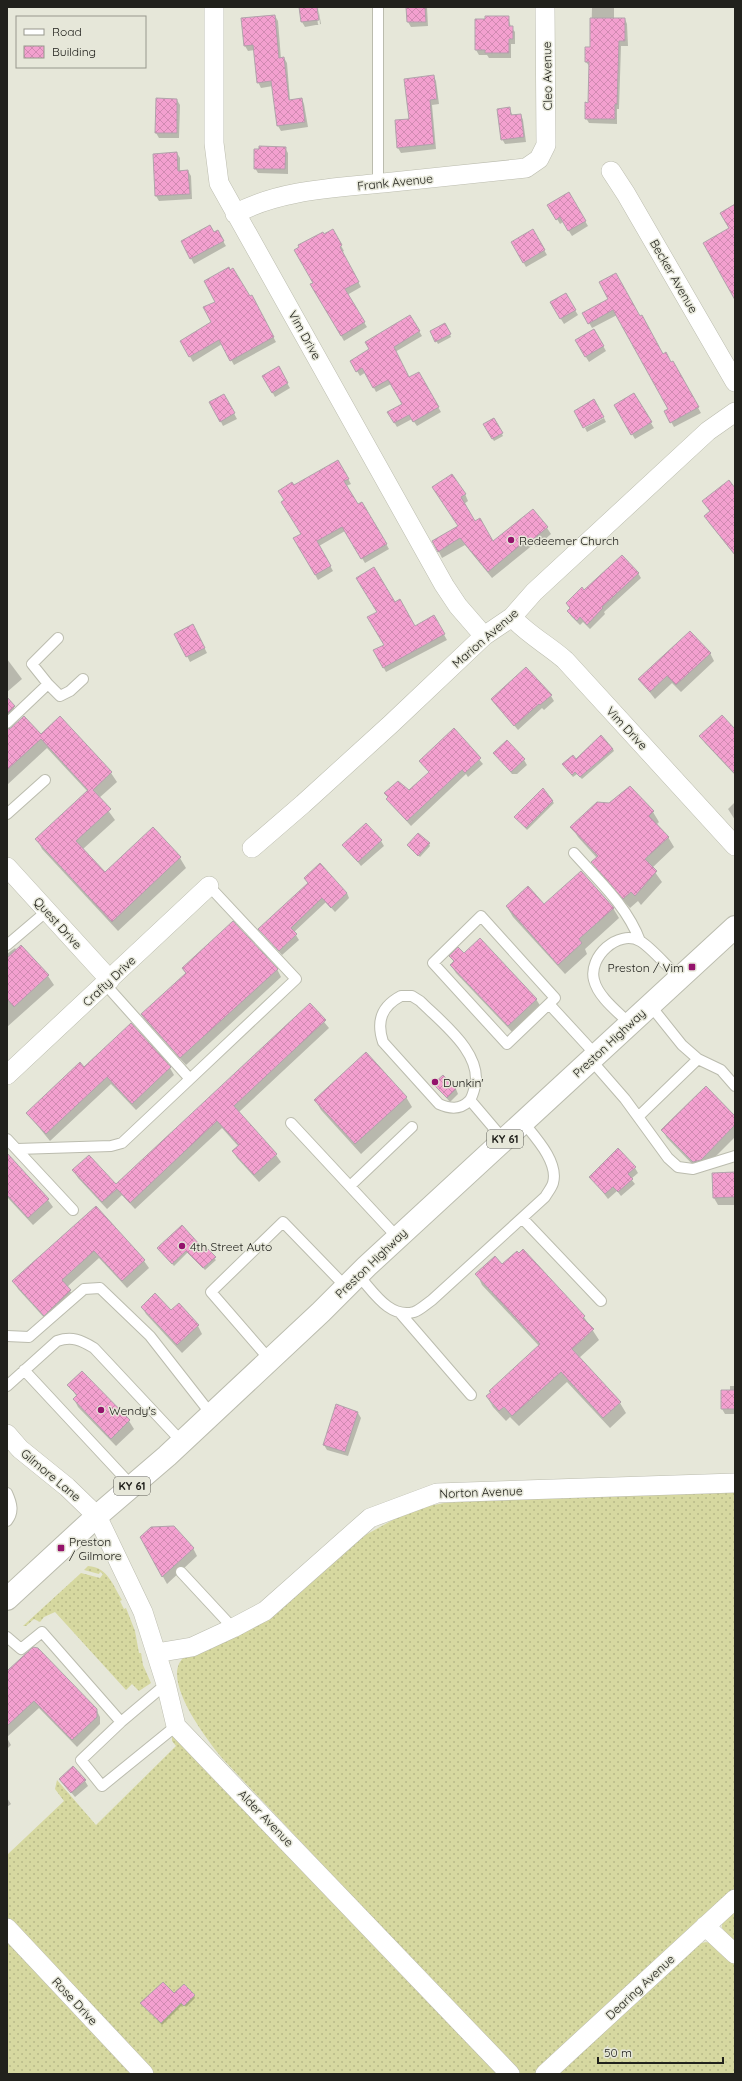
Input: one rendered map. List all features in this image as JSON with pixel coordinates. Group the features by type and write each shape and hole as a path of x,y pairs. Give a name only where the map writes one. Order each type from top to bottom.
{"main road":[{"name":"Preston Highway","path":"7,1599 97,1516 182,1442 398,1238 735,927"}],"street":[{"name":"Vim Drive","path":"214,7 214,143 216,172 219,182 235,214 298,321 444,585 458,606 484,636"},
{"name":"Cleo Avenue","path":"545,7 546,145"},
{"name":"Frank Avenue","path":"235,214 253,204 284,196 328,188 526,168 539,159 546,145"},
{"name":"Becker Avenue","path":"611,171 626,194 735,382"},
{"name":"Marion Avenue","path":"252,848 298,809 484,636 512,617 534,592 657,477 708,431 735,412"},
{"name":"Vim Drive","path":"512,617 520,627 554,650 565,660 735,846"},
{"name":"Quest Drive","path":"7,867 47,911 107,982"},
{"name":"Crafty Drive","path":"7,1075 209,886"},
{"name":"Gilmore Lane","path":"7,1434 20,1450 67,1487 97,1516"},
{"name":"Norton Avenue","path":"156,1653 192,1647 265,1611 370,1518 437,1493 735,1483"},
{"path":"97,1516 143,1612 166,1684 176,1726"},
{"name":"Alder Avenue","path":"176,1726 510,2074"},
{"name":"Dearing Avenue","path":"545,2074 735,1899"},
{"path":"705,1926 735,1954"},
{"name":"Rose Drive","path":"7,1928 144,2074"}],"lane":[{"path":"378,7 378,183"},
{"path":"58,638 32,664 60,696 83,679"},
{"path":"7,723 48,684"},
{"path":"7,814 45,780"},
{"path":"574,853 627,913 635,926 640,941"},
{"path":"17,1149 111,1146 122,1143 296,978 209,886"},
{"path":"7,945 47,911"},
{"path":"481,916 555,998 549,1004 507,1044 433,964 481,916"},
{"path":"630,1024 599,992 593,979 594,963 602,952 617,940 628,937 640,941 680,978"},
{"path":"107,982 190,1079"},
{"path":"401,996 412,996 420,1001 466,1048 472,1057 475,1069 475,1085 470,1100 460,1108 449,1108 439,1104 383,1042 379,1030 380,1019 385,1008 392,1000 401,996"},
{"path":"549,1004 594,1057 668,1158 678,1166 693,1170 735,1156"},
{"path":"650,1005 682,1045 698,1058 721,1070 735,1086"},
{"path":"638,1117 698,1058"},
{"path":"470,1100 504,1140"},
{"path":"401,1314 415,1312 432,1300 545,1197 553,1182 552,1167 546,1151 523,1122"},
{"path":"291,1123 398,1238"},
{"path":"350,1186 412,1127"},
{"path":"7,1139 73,1210"},
{"path":"522,1218 601,1301"},
{"path":"270,1360 211,1292 283,1222 352,1281 388,1307 401,1314 471,1395"},
{"path":"7,1336 29,1337 84,1289 100,1288 150,1336 211,1414"},
{"path":"7,1386 57,1341 66,1338 80,1339 94,1348 182,1442"},
{"path":"24,1370 132,1486"},
{"path":"7,1493 12,1503 12,1512 7,1522"},
{"path":"181,1572 233,1628"},
{"path":"7,1637 21,1649 42,1632 121,1722"},
{"path":"166,1684 121,1722 81,1760 102,1786 176,1726"}],"green space":[{"path":"735,1491 735,1892 537,2073 521,2074 221,1757 188,1709 181,1694 178,1680 178,1668 183,1658 237,1636 267,1619 360,1538 400,1516 429,1506 444,1503 516,1498"},
{"path":"88,1566 95,1567 109,1578 122,1600 120,1601 124,1609 126,1608 135,1631 143,1665 151,1683 139,1691 132,1684 126,1690 55,1612 44,1617 40,1622 34,1619 26,1626 23,1626 81,1573 100,1578 103,1574 100,1572 99,1574 84,1570"},
{"path":"172,1734 497,2074 151,2074 7,1920 7,1855 64,1801 55,1789 57,1780 96,1825 176,1746 172,1741"},
{"path":"735,1910 735,1944 722,1928 722,1923"},
{"path":"7,1939 134,2074 7,2074"},
{"path":"706,1942 714,1944 735,1965 735,2074 557,2074 698,1944"}],"building":[{"path":"299,7 317,7 319,20 301,22"},
{"path":"406,7 425,7 426,22 407,22"},
{"path":"275,15 279,58 284,57 289,100 302,98 305,122 277,126 271,81 257,83 253,45 244,46 241,18"},
{"path":"485,16 509,16 509,26 513,26 513,39 509,39 509,53 485,53 485,50 475,50 475,19 485,19"},
{"path":"590,18 625,18 625,41 619,41 617,105 615,104 615,119 585,119 585,102 588,103 589,62 585,62 585,47 590,47"},
{"path":"434,75 437,99 430,100 434,144 397,148 395,120 409,119 404,79"},
{"path":"156,98 177,99 177,133 155,133"},
{"path":"510,107 511,115 521,114 524,137 501,140 497,109"},
{"path":"259,146 286,147 285,169 254,169 254,149 259,149"},
{"path":"177,152 178,171 188,170 190,194 155,196 153,154"},
{"path":"569,192 586,221 568,231 560,217 556,220 547,205"},
{"path":"735,204 735,300 703,243 729,228 720,213"},
{"path":"210,225 214,232 218,230 224,241 190,259 181,241"},
{"path":"333,229 342,245 340,247 359,282 345,289 365,322 341,336 310,284 313,283 294,250 299,247 298,245 323,232 324,234"},
{"path":"533,229 545,250 523,263 511,242"},
{"path":"229,267 230,270 233,268 250,296 252,295 274,337 230,361 219,340 189,357 180,341 211,322 203,307 215,302 204,281"},
{"path":"616,273 640,316 642,315 663,354 666,352 671,362 673,361 699,407 670,423 664,411 668,409 613,310 588,324 582,313 608,299 599,282"},
{"path":"566,293 576,310 560,319 550,302"},
{"path":"410,315 420,331 394,347 409,377 419,372 439,407 413,422 409,415 394,423 387,412 402,404 388,380 373,388 362,368 356,372 350,361 369,349 365,342"},
{"path":"445,323 451,334 435,342 430,331"},
{"path":"594,329 604,346 585,357 575,340"},
{"path":"279,366 288,383 272,393 262,376"},
{"path":"634,393 652,422 631,435 614,405"},
{"path":"224,394 235,413 220,422 209,402"},
{"path":"594,399 604,417 583,428 574,411"},
{"path":"494,418 503,433 492,439 483,424"},
{"path":"338,460 349,479 344,481 358,504 362,502 387,544 361,559 342,527 317,541 331,566 315,575 293,538 301,534 281,502 284,500 278,491 292,482 294,485"},
{"path":"452,474 466,494 461,497 475,521 480,518 493,541 533,509 548,527 531,541 529,538 488,572 460,538 438,552 432,541 458,526 432,487"},
{"path":"729,480 735,488 735,555 704,516 710,511 702,501"},
{"path":"622,555 639,573 602,607 603,608 587,625 580,617 577,621 567,611 570,608 566,603 582,587 584,590"},
{"path":"374,567 395,602 400,599 415,626 434,615 445,634 383,668 373,650 384,645 367,617 377,612 356,578"},
{"path":"193,624 205,648 186,657 174,634"},
{"path":"690,631 711,653 676,685 667,676 650,692 638,679"},
{"path":"526,667 552,695 540,705 539,704 514,726 491,699"},
{"path":"7,697 15,706 7,714"},
{"path":"722,715 735,729 735,774 699,736"},
{"path":"24,716 41,734 60,716 112,772 93,790 111,809 76,841 105,872 153,827 181,857 112,922 35,839 88,790 41,739 7,770 7,729 11,728"},
{"path":"454,728 481,758 465,773 462,770 407,821 386,799 388,797 384,793 398,781 409,790 429,772 419,761"},
{"path":"601,735 613,749 580,777 575,772 572,775 562,764 573,755 576,759"},
{"path":"507,740 525,759 511,772 493,753"},
{"path":"630,786 654,811 649,816 669,837 645,859 657,871 635,896 631,892 623,899 591,862 598,856 570,827 597,802 609,803"},
{"path":"543,788 553,801 526,828 514,817"},
{"path":"366,823 382,840 358,862 342,845"},
{"path":"418,833 430,843 418,856 407,845"},
{"path":"320,863 347,893 331,908 322,898 291,928 297,934 279,951 258,929 308,883 304,878"},
{"path":"581,871 614,908 579,939 582,943 558,965 506,906 528,886 544,904"},
{"path":"233,921 278,969 180,1058 141,1014 186,973 182,968"},
{"path":"480,938 537,999 508,1026 450,965 454,961 449,956 458,947 464,953"},
{"path":"21,945 49,975 14,1007 7,999 7,958"},
{"path":"310,1003 326,1020 234,1106 277,1154 254,1175 232,1151 239,1145 217,1121 130,1203 117,1189 102,1202 72,1170 89,1155 116,1184"},
{"path":"131,1023 171,1067 132,1104 107,1077 46,1134 26,1113 80,1062 84,1067"},
{"path":"366,1052 407,1097 355,1144 314,1100"},
{"path":"443,1075 456,1089 447,1098 433,1084"},
{"path":"706,1086 735,1116 735,1125 701,1160 693,1162 661,1130"},
{"path":"618,1148 636,1167 628,1174 633,1179 618,1192 613,1187 605,1194 589,1177"},
{"path":"7,1153 49,1199 28,1218 7,1195"},
{"path":"735,1172 735,1197 713,1198 712,1173"},
{"path":"96,1206 145,1260 122,1281 94,1251 62,1280 71,1290 44,1316 12,1281"},
{"name":"4th Street Auto","path":"182,1225 200,1245 202,1243 216,1257 203,1268 186,1251 172,1264 157,1248"},
{"path":"523,1249 585,1316 583,1318 594,1329 572,1349 621,1402 603,1418 561,1372 512,1416 504,1407 499,1411 486,1396 491,1392 489,1391 540,1344 475,1274 495,1256 502,1264 517,1251 519,1253"},
{"path":"155,1293 171,1310 179,1303 199,1325 177,1345 141,1307"},
{"name":"Wendy's","path":"82,1371 130,1420 111,1439 73,1399 77,1395 67,1385"},
{"path":"721,1390 735,1390 735,1409 721,1409"},
{"path":"336,1404 358,1412 345,1452 323,1445"},
{"path":"174,1526 194,1548 162,1577 140,1537 151,1527"},
{"path":"33,1647 38,1648 97,1709 97,1717 72,1740 34,1701 7,1726 7,1671"},
{"path":"73,1766 86,1780 71,1793 59,1779"},
{"path":"163,1982 174,1993 184,1984 195,1995 184,2006 181,2003 161,2023 140,2003"}],"place":[{"name":"Redeemer Church","path":"511,540"},
{"name":"Preston / Vim","path":"692,967"},
{"name":"Dunkin'","path":"435,1082"},
{"name":"4th Street Auto","path":"182,1246"},
{"name":"Wendy's","path":"101,1410"},
{"name":"Preston / Gilmore","path":"61,1548"}]}
